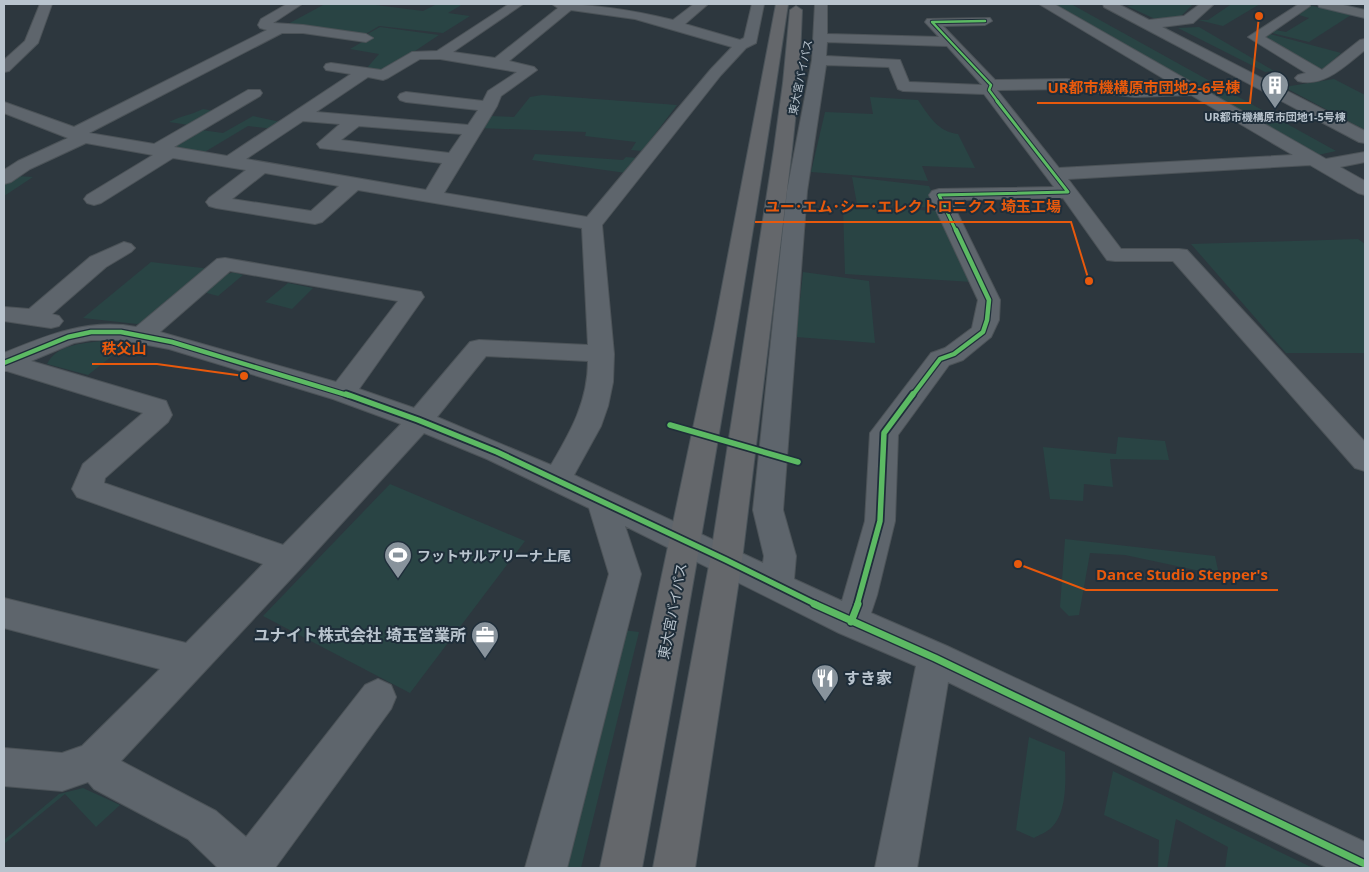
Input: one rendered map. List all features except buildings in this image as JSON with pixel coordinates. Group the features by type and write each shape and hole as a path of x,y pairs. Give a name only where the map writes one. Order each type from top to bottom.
{"highway":[{"name":"東大宮バイパス","path":"758,147 755,91 764,43 767,4"},
{"name":"東大宮バイパス","path":"621,868 686,541 758,147 782,4"},
{"name":"東大宮バイパス","path":"674,868 726,560 791,84 797,4"},
{"name":"東大宮バイパス","path":"782,149 807,57 813,4"}],"main road":[{"path":"1324,4 1365,14"},
{"path":"1342,4 1365,10"}],"street":[{"path":"4,68 31,43 46,4"},
{"path":"296,4 265,24 279,29 303,29 366,38"},
{"path":"440,56 517,4"},
{"path":"498,63 564,4 592,6 635,15 741,45"},
{"path":"635,15 651,4"},
{"path":"675,25 702,4"},
{"path":"556,480 588,427 601,380 602,354 592,224 716,72 741,45 751,40 758,4"},
{"path":"778,587 780,556 768,510 797,191 820,49 821,4"},
{"path":"1045,4 1365,189"},
{"path":"1109,4 1365,138"},
{"path":"1148,24 1188,20 1208,4"},
{"path":"1304,6 1255,37 1321,75"},
{"path":"985,21 932,22 991,88 1115,255 1179,255 1365,460"},
{"path":"4,178 145,96 199,71 279,29"},
{"path":"820,49 950,42"},
{"path":"1262,84 1328,73 1365,44"},
{"path":"820,49 895,63 903,86 991,88 1067,84 1135,92 1196,90"},
{"path":"331,67 383,75 417,55 498,63 529,70 494,94 489,106 472,130 432,196"},
{"path":"229,163 302,116 365,72"},
{"path":"94,199 162,152 254,93"},
{"path":"406,97 489,106"},
{"path":"4,107 79,136 162,152 592,224"},
{"path":"302,116 472,130"},
{"path":"354,121 326,144 454,159"},
{"path":"851,622 861,595 880,521 884,433 940,359 954,354 983,332 987,320 989,300 939,195 1365,157"},
{"path":"260,168 216,202 315,218 353,184"},
{"path":"34,316 98,262 124,248"},
{"path":"142,335 226,264 413,297 342,393"},
{"path":"4,314 34,316 64,325 68,337"},
{"path":"5,363 40,346 68,337 91,332 121,332 172,342 342,393 418,420 497,452 602,501 851,622 935,658 1365,864"},
{"path":"4,767 62,772 94,761 136,721 402,441 479,348 602,354"},
{"path":"5,363 157,408 159,415 93,472 87,489 289,560"},
{"path":"546,868 625,574 602,501"},
{"path":"4,613 192,661"},
{"path":"896,868 935,658"},
{"path":"94,761 108,775 202,825 249,868 378,697"}],"green space":[{"path":"325,4 368,4 423,11 437,4 463,4 448,13 470,16 443,33 379,26 364,35 286,25"},
{"path":"1049,4 1071,4 1336,151 1318,155"},
{"path":"1141,4 1193,4 1181,16 1155,19 1127,6"},
{"path":"1226,4 1260,4 1223,26 1198,20 1208,20 1230,5"},
{"path":"1300,4 1305,4 1351,15 1309,42 1272,33 1275,30 1286,32 1309,18 1299,15 1310,6"},
{"path":"380,27 439,35 385,71 366,69 379,54 350,49 369,38 364,36"},
{"path":"1199,27 1274,71 1265,72 1178,28"},
{"path":"1270,34 1341,53 1324,69 1314,68 1265,38"},
{"path":"1334,79 1365,95 1365,130 1284,87"},
{"path":"542,95 677,105 642,151 631,150 636,142 585,136 586,132 479,128 490,116 514,117 530,97"},
{"path":"870,97 918,100 939,127 958,134 975,168 922,166 928,181 811,172 825,112 873,114"},
{"path":"203,109 220,112 195,126 169,122 194,113"},
{"path":"253,116 285,123 275,129 248,126 203,153 171,147 201,130 223,133"},
{"path":"535,154 623,160 626,157 637,158 626,173 532,160"},
{"path":"17,176 33,177 4,196 4,183"},
{"path":"852,177 929,186 939,208 857,204"},
{"path":"843,207 941,211 972,282 845,274"},
{"path":"1358,239 1365,244 1365,353 1286,353 1191,244"},
{"path":"151,262 211,269 158,317 137,324 83,318"},
{"path":"234,272 243,275 218,296 203,292 221,276"},
{"path":"803,272 869,281 875,343 796,337"},
{"path":"288,283 313,288 292,309 265,302"},
{"path":"101,341 126,345 88,375 47,364 57,352 70,346"},
{"path":"1118,437 1165,441 1169,460 1110,459 1113,487 1084,484 1083,501 1050,499 1043,447 1116,454"},
{"name":"フットサルアリーナ上尾","path":"390,484 525,541 410,693 263,616"},
{"path":"1065,539 1215,556 1219,575 1125,555 1090,553 1079,615 1069,616 1060,607"},
{"path":"622,630 639,632 581,868 559,868"},
{"path":"1029,737 1065,752 1065,792 1061,812 1051,828 1034,838 1016,830"},
{"path":"1113,771 1313,868 1225,868 1228,847 1176,819 1167,868 1158,868 1159,840 1104,815"},
{"path":"83,788 120,805 96,827 65,794 4,844 4,840 59,794"}],"cycle path":[{"path":"851,622 861,595 880,521 884,433 940,359 954,354 983,332 987,320 989,300 939,195 1068,192 989,90 991,85 932,22 985,21"},
{"path":"4,363 68,337 91,332 121,332 172,342 342,393 418,420 497,452 602,501 805,600 935,658 1365,864"},
{"path":"670,425 798,462"}],"place":[{"name":"UR都市機構原市団地2-6号棟","path":"1259,16"},
{"name":"UR都市機構原市団地1-5号棟","path":"1275,109"},
{"name":"ユー･エム･シー･エレクトロニクス 埼玉工場","path":"1089,281"},
{"name":"秩父山","path":"244,376"},
{"name":"Dance Studio Stepper's","path":"1018,564"},
{"name":"フットサルアリーナ上尾","path":"398,579"},
{"name":"ユナイト株式会社 埼玉営業所","path":"485,659"},
{"name":"すき家","path":"825,702"}]}
